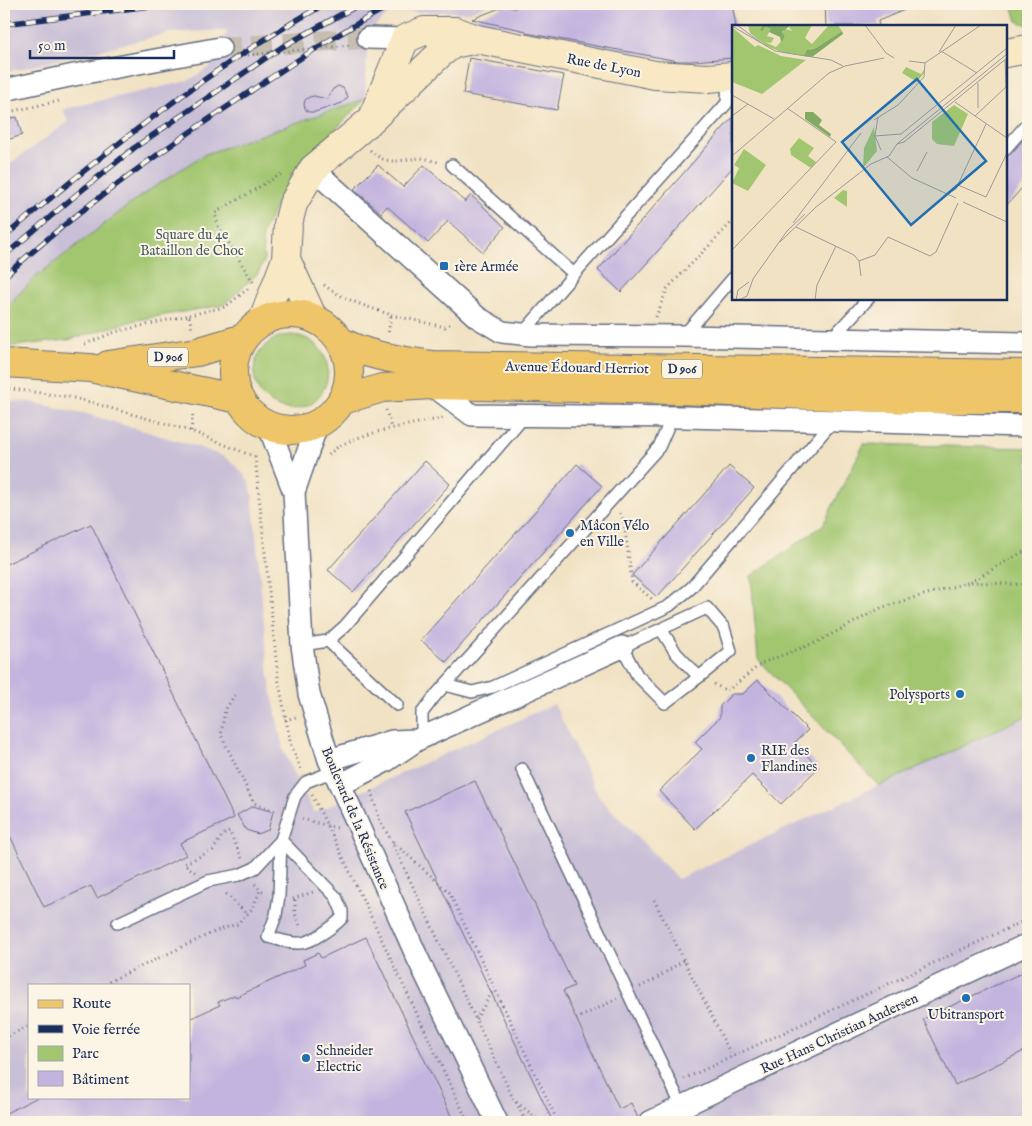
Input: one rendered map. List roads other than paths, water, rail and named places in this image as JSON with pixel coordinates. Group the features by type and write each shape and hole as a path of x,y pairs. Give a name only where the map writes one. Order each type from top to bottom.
{"main road":[{"name":"Rue de Lyon","path":"405,39 424,31 455,32 477,39 656,75 708,78 731,77"},
{"path":"313,318 290,268 288,224 293,204 313,169 362,128 405,39 415,47 417,54 417,76"},
{"name":"Rue de Lyon","path":"362,128 441,53 453,44 477,39"},
{"path":"1007,52 1028,49"},
{"path":"254,329 280,315 297,314 313,318 328,328 340,341 347,355 348,385 343,400 332,414 317,425 302,430 285,430 269,427 251,416 239,399 233,384 232,368 236,352 254,329 290,268"},
{"name":"D 906","path":"90,368 197,352 254,329"},
{"name":"Avenue Édouard Herriot","path":"340,341 353,348 385,358 432,365 1028,374"},
{"name":"D 906","path":"4,363 90,368 239,399"},
{"name":"Avenue Édouard Herriot","path":"343,400 382,388 432,385 675,390 913,399 1028,399"}],"street":[{"name":"Rue de Lyon","path":"368,38 405,39"},
{"path":"4,90 220,48"},
{"path":"313,169 477,318 502,332 524,334 1028,343"},
{"path":"432,385 472,415 672,417 1028,426"},
{"name":"Boulevard de la Résistance","path":"294,492 317,425"},
{"name":"Boulevard de la Résistance","path":"269,427 294,492 302,644 309,694 334,772 414,950 497,1122"},
{"path":"334,772 386,762 419,739 622,647"},
{"name":"Rue Hans Christian Andersen","path":"650,1122 1028,944"}],"lane":[{"path":"524,334 574,274 727,103 731,77"},
{"path":"1007,147 1028,123"},
{"path":"452,165 574,274"},
{"path":"683,336 732,279"},
{"path":"830,340 867,300"},
{"path":"302,644 328,641 345,626 524,417"},
{"path":"419,739 422,713 659,447 672,417"},
{"path":"445,685 472,692 493,687 669,606 691,588 833,421"},
{"path":"707,608 724,628 731,651 665,703 637,675 622,647 707,608"},
{"path":"661,629 676,653 699,677"},
{"path":"328,641 397,705"},
{"path":"522,769 682,1107"},
{"path":"281,840 336,897 342,911 342,918 308,942 299,944 268,938 276,915 281,840 295,796 306,782 334,772"},
{"path":"118,922 208,881 239,875 255,868 281,840"}],"tunnel":[{"path":"220,48 368,38"}],"railway":[{"path":"4,24 167,4"},
{"path":"4,237 119,143 199,83 240,55 325,4"},
{"path":"4,256 134,148 282,47 360,4"},
{"path":"4,277 60,228 119,182 180,139 316,48 393,4"}],"place":[{"name":"1ère Armée","path":"444,266"},
{"name":"Mâcon Vélo en Ville","path":"570,533"},
{"name":"Polysports","path":"960,694"},
{"name":"RIE des Flandines","path":"751,758"},
{"name":"Ubitransport","path":"966,998"},
{"name":"Schneider Electric","path":"306,1058"}],"park label":[{"name":"Square du 4e Bataillon de Choc","path":"192,242"}]}
